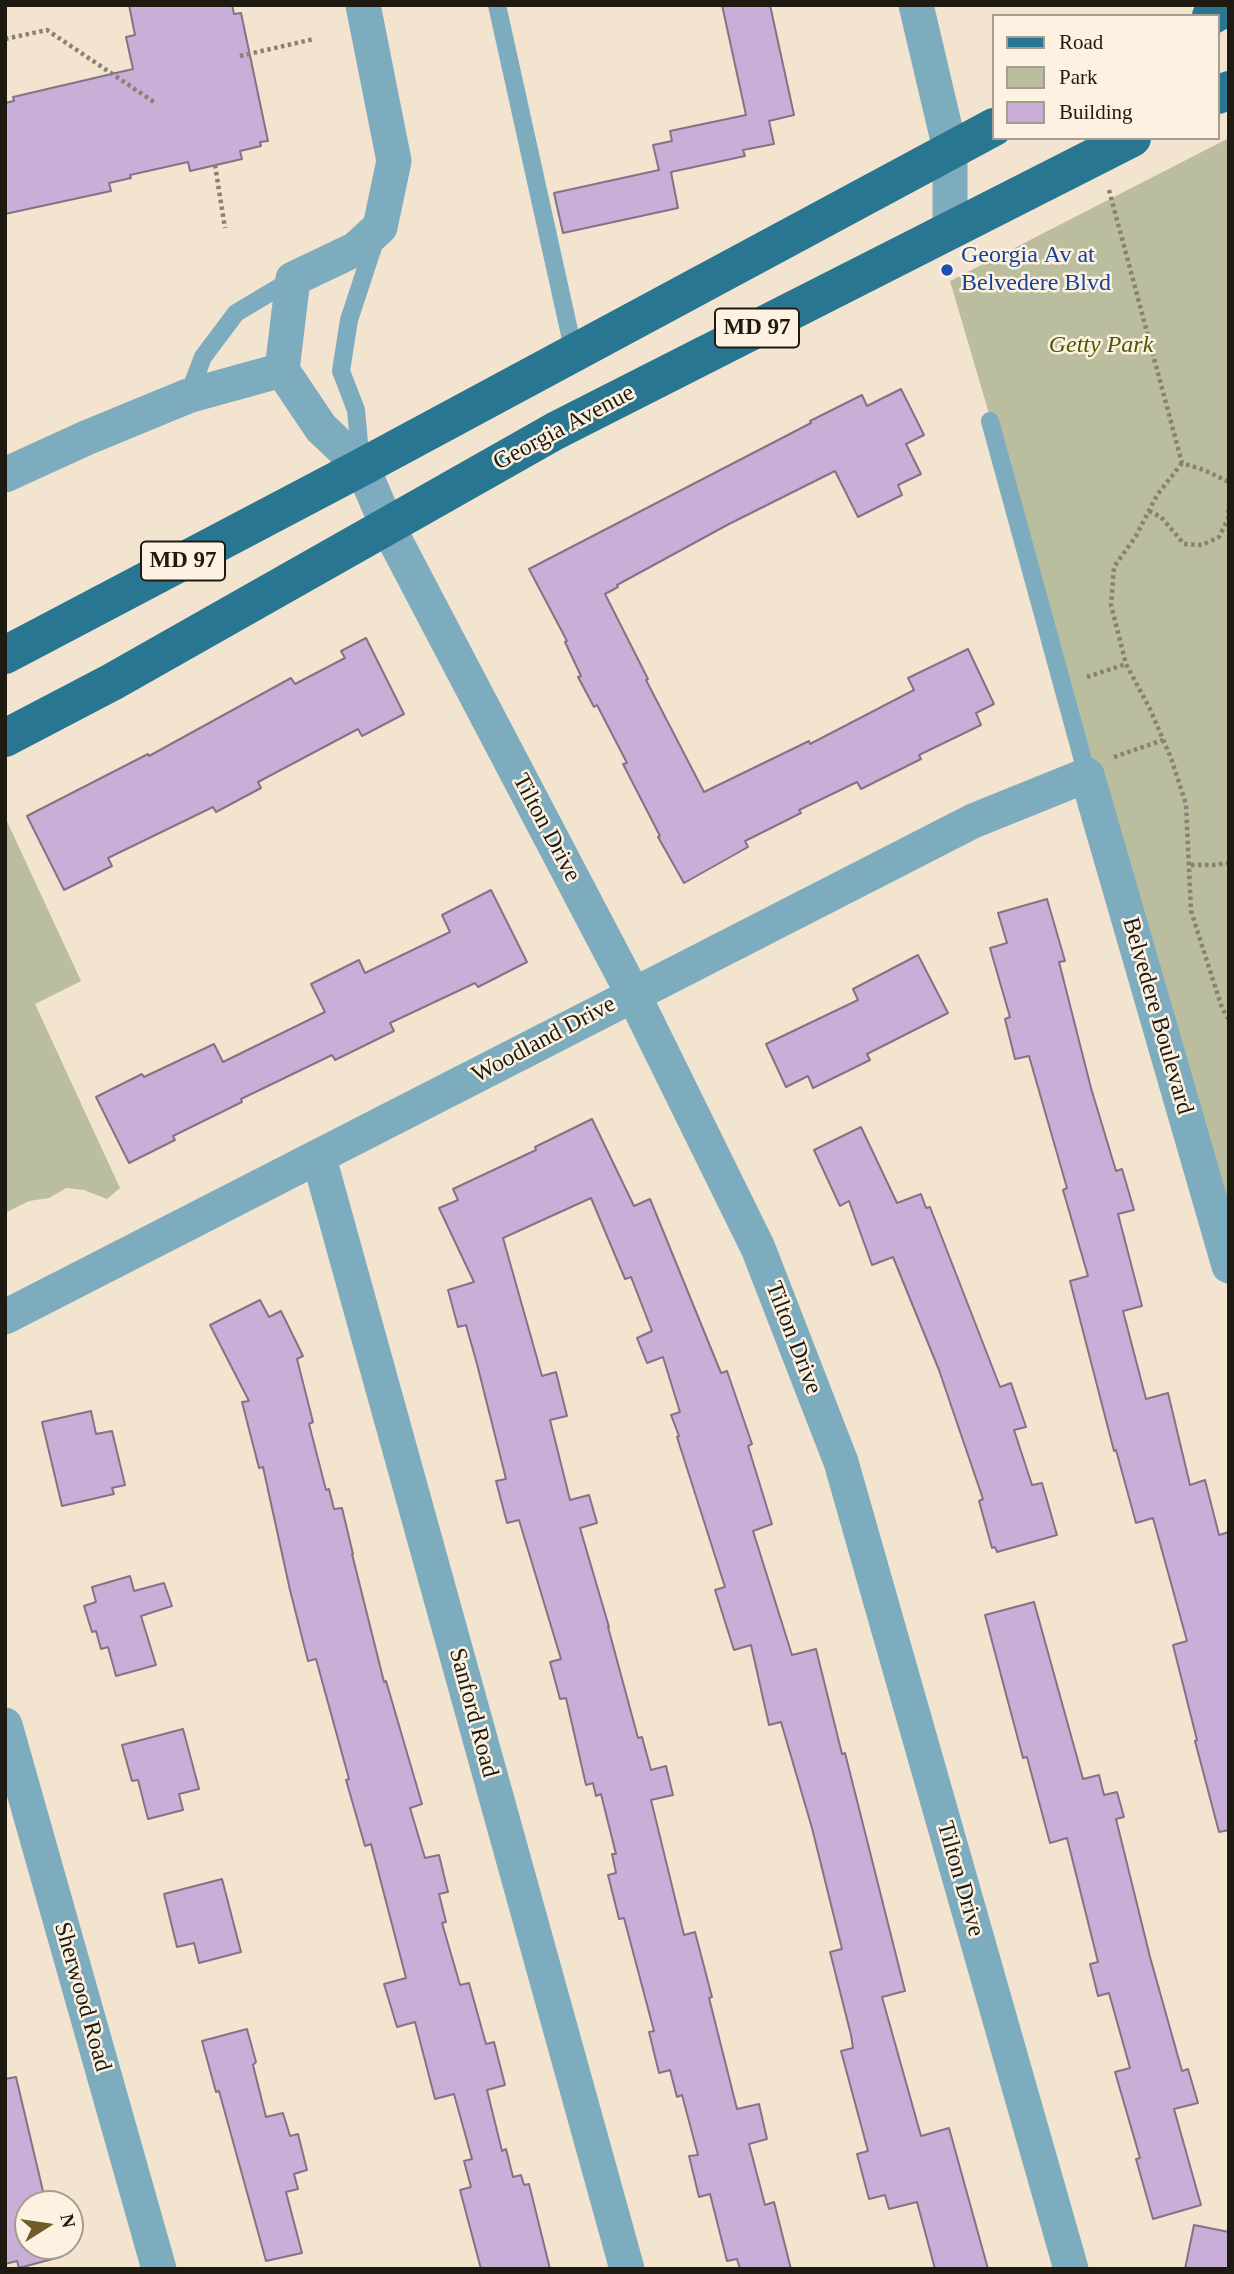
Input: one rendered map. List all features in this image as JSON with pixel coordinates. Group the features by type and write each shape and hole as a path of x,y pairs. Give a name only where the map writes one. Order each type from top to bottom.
{"main road":[{"name":"MD 97","path":"5,654 362,467 992,128"},
{"name":"Georgia Avenue","path":"5,738 112,682 555,431 1128,140"}],"street":[{"path":"362,467 321,428 282,370 293,279 356,249 380,227 394,161 363,5"},
{"path":"916,5 950,149 950,230"},
{"path":"5,475 188,396 282,370"},
{"name":"Tilton Drive","path":"362,467 388,527 633,994 758,1248 841,1462 1071,2269"},
{"name":"Woodland Drive","path":"5,1317 973,821 1096,768"},
{"name":"Belvedere Boulevard","path":"1096,768 1228,1260"},
{"name":"Sanford Road","path":"319,1158 627,2269"},
{"name":"Sherwood Road","path":"5,1725 159,2269"}],"lane":[{"path":"497,5 573,353"},
{"path":"362,467 356,410 341,371 348,320 380,227"},
{"path":"188,396 202,357 236,313 293,279"},
{"path":"990,421 1062,685 1096,768"}],"path":[{"path":"5,39 47,30 154,102"},
{"path":"240,56 314,39"},
{"path":"215,165 225,228"},
{"path":"1108,190 1182,463"},
{"path":"1182,463 1229,482"},
{"path":"1182,463 1157,495 1136,536 1114,567 1111,605 1126,664 1150,709 1186,804 1191,865 1191,911 1222,1008 1229,1020"},
{"path":"1149,511 1161,517 1184,544 1202,545 1219,537 1228,519 1229,504"},
{"path":"1062,685 1126,664"},
{"path":"1096,768 1163,740"},
{"path":"1191,865 1229,863"}],"green space":[{"name":"Getty Park","path":"1229,138 1229,1229 950,281"},
{"path":"5,817 81,981 35,1004 120,1188 107,1199 84,1190 66,1188 49,1198 29,1201 5,1213"}],"building":[{"path":"129,5 232,5 234,14 241,13 268,141 260,142 261,146 240,151 242,159 190,171 188,162 130,175 131,178 109,183 111,191 5,214 5,103 14,101 13,97 133,69 126,37 135,35"},
{"path":"722,5 770,5 794,115 769,121 774,144 743,150 745,156 671,172 678,208 563,233 554,193 659,170 653,145 672,141 670,131 746,115"},
{"path":"901,389 924,435 906,444 921,474 898,485 902,495 858,517 835,471 729,524 605,594 704,792 809,741 810,744 914,690 908,678 968,649 994,704 976,713 981,725 919,755 921,759 861,789 857,782 799,810 801,813 745,841 748,847 684,883 658,837 660,836 623,764 627,763 597,705 594,707 578,677 581,676 565,642 567,641 529,569 862,395 867,406"},
{"path":"366,638 404,714 362,736 358,729 258,782 261,788 216,812 213,807 108,858 112,866 64,890 27,816 148,754 149,756 291,678 295,684 345,658 341,651"},
{"path":"491,890 527,962 478,987 475,983 390,1023 394,1031 335,1060 332,1055 241,1099 242,1102 173,1136 175,1140 129,1163 96,1097 142,1074 144,1077 214,1044 223,1062 325,1012 311,984 359,960 365,973 450,932 442,915"},
{"path":"1047,899 1065,961 1059,962 1091,1088 1116,1171 1122,1169 1134,1210 1118,1214 1142,1306 1123,1311 1146,1399 1168,1393 1190,1485 1205,1480 1219,1535 1229,1532 1229,1830 1219,1832 1173,1645 1187,1641 1153,1518 1136,1523 1116,1450 1114,1451 1070,1281 1088,1276 1063,1190 1067,1188 1029,1056 1015,1059 1005,1019 1010,1017 990,948 1007,943 998,913"},
{"path":"918,955 948,1013 867,1054 870,1060 813,1088 808,1076 786,1087 766,1044 858,1000 853,989"},
{"path":"592,1119 634,1206 650,1199 721,1373 727,1371 752,1444 748,1446 772,1524 753,1531 792,1655 816,1649 842,1754 845,1753 905,1991 882,1997 921,2136 949,2128 988,2269 935,2269 917,2202 889,2209 885,2195 869,2199 857,2154 868,2151 841,2051 853,2048 851,2035 830,1952 842,1949 812,1828 781,1722 769,1725 751,1645 734,1650 715,1590 725,1587 671,1415 680,1412 663,1357 647,1363 637,1338 652,1331 631,1277 625,1279 591,1198 503,1238 542,1376 556,1372 567,1416 550,1420 570,1500 589,1495 597,1523 580,1528 638,1738 642,1737 651,1770 666,1766 673,1795 651,1800 684,1935 695,1932 737,2109 759,2104 767,2139 749,2144 765,2205 774,2202 791,2269 740,2269 737,2259 727,2261 710,2194 699,2197 689,2156 698,2155 682,2095 677,2097 670,2070 659,2073 649,2032 654,2031 624,1918 619,1919 608,1875 616,1873 612,1854 616,1854 601,1794 596,1796 593,1783 586,1785 566,1698 560,1699 550,1662 561,1659 519,1520 507,1523 496,1481 506,1479 477,1364 466,1325 458,1327 448,1290 474,1282 439,1208 458,1200 453,1189 536,1150 535,1147"},
{"path":"861,1127 897,1203 921,1194 926,1208 930,1207 1000,1387 1011,1383 1026,1427 1014,1430 1032,1485 1042,1483 1057,1535 997,1552 995,1547 992,1548 979,1501 983,1499 939,1370 893,1257 872,1265 849,1201 840,1206 814,1150"},
{"path":"260,1300 269,1317 281,1311 303,1356 297,1359 313,1422 309,1424 326,1490 329,1489 334,1509 342,1508 384,1682 386,1681 422,1804 410,1808 425,1858 439,1855 448,1892 439,1894 446,1922 442,1923 460,1985 469,1983 486,2044 494,2042 505,2085 487,2090 502,2151 506,2149 513,2177 521,2175 524,2185 529,2184 550,2269 481,2269 460,2190 471,2187 464,2161 472,2159 454,2094 435,2099 415,2022 397,2027 384,1984 406,1978 371,1844 365,1846 316,1659 308,1661 263,1467 259,1468 242,1402 249,1401 210,1325"},
{"path":"91,1411 96,1434 112,1431 125,1485 112,1488 114,1494 62,1506 42,1422"},
{"path":"130,1576 134,1591 164,1583 172,1606 141,1616 156,1665 116,1676 108,1647 101,1649 96,1631 92,1632 84,1606 96,1602 92,1587"},
{"path":"1034,1602 1083,1779 1099,1775 1104,1795 1117,1792 1124,1817 1116,1819 1150,1957 1182,2071 1188,2069 1198,2103 1174,2109 1201,2205 1153,2219 1136,2159 1140,2158 1115,2072 1130,2068 1109,1993 1098,1996 1090,1964 1098,1962 1067,1838 1050,1843 1027,1757 1023,1758 985,1615"},
{"path":"183,1729 199,1789 179,1794 183,1810 148,1819 138,1780 132,1781 122,1745"},
{"path":"222,1879 241,1952 199,1963 194,1943 177,1947 164,1894"},
{"path":"247,2029 266,2117 283,2113 290,2136 298,2134 307,2170 294,2174 298,2189 286,2192 302,2253 266,2261 219,2091 216,2092 202,2041"},
{"path":"16,2077 43,2190 14,2190 14,2260 49,2260 19,2268 17,2261 5,2264 5,2079"},
{"path":"1194,2225 1229,2232 1229,2269 1185,2269"}],"place":[{"name":"Georgia Av at Belvedere Blvd","path":"947,270"}]}
